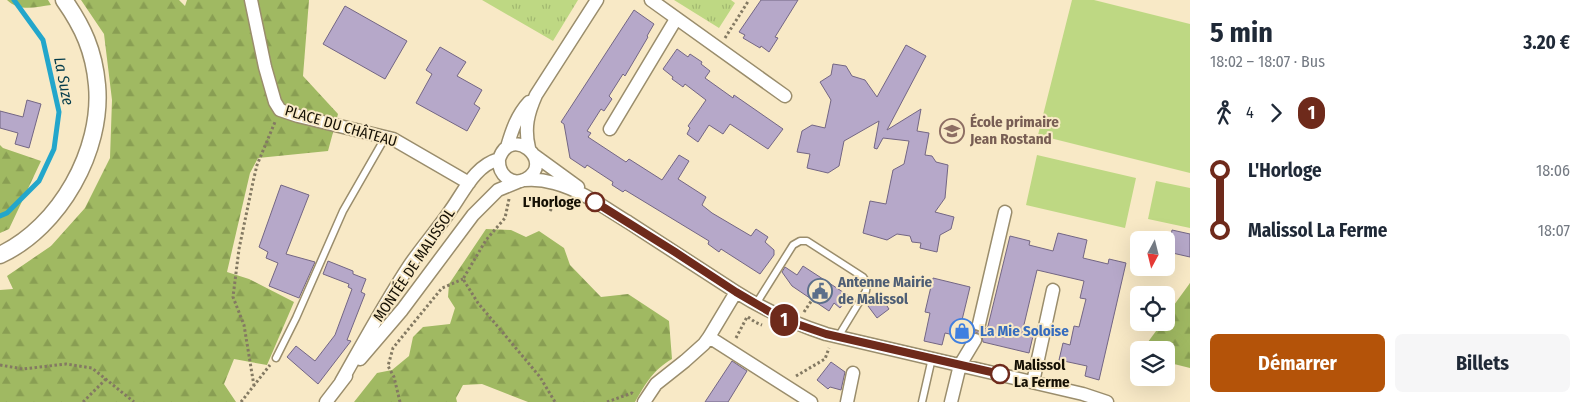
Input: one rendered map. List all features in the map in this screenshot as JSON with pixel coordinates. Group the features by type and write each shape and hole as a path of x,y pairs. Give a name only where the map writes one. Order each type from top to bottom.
{"street":[{"path":"0,255 33,235 50,218 68,194 88,151 97,111 97,85 92,56 85,34 64,0"},
{"name":"PLACE DU CHÂTEAU","path":"251,0 265,68 275,102 280,110 298,116 386,136 400,142 469,183"},
{"name":"MONTÉE DE MALISSOL","path":"341,382 392,293 411,264 477,172 486,164 499,159 507,147 518,118 536,95 597,0"},
{"path":"651,0 785,96"},
{"path":"610,129 676,19"},
{"name":"MONTÉE DE MALISSOL","path":"326,402 402,310 473,215 498,190 530,177 536,161 526,134 526,123 529,110 536,95"},
{"path":"507,147 518,144 531,151 595,202"},
{"path":"499,159 499,168 503,175 510,180 554,182 595,202 736,292 782,319 832,335 1033,382 1082,398 1107,402"},
{"path":"979,324 1005,212"},
{"path":"1033,382 1053,290"},
{"path":"640,400 656,384 694,354 709,337 736,292"},
{"path":"709,337 811,402"},
{"path":"951,402 960,365 975,340"},
{"path":"848,402 853,373"}],"lane":[{"path":"276,358 296,318 343,211 386,136"},
{"path":"756,304 794,246 800,241 807,241 863,277 867,283 866,291 832,335"},
{"path":"922,402 932,358"}],"path":[{"path":"718,49 748,0"},
{"path":"254,386 244,325 233,297 239,248 257,165 280,110"},
{"path":"400,402 394,377 388,366 393,348 442,288 463,280 486,240 505,218 509,197"},
{"path":"463,280 478,304 540,377 554,402"},
{"path":"729,350 747,317"},
{"path":"782,384 825,359 830,347 821,345 832,335"},
{"path":"241,402 276,358"},
{"path":"0,366 23,369 66,364 92,368 134,402"},
{"path":"83,402 106,380"},
{"path":"607,402 632,393 640,400"}],"green space":[{"path":"7,0 48,0 51,5 22,7 12,4"},
{"path":"81,0 179,0 185,6 187,0 309,0 303,76 338,114 328,151 258,158 250,173 227,272 249,279 294,302 267,365 234,359 224,384 236,402 0,402 0,290 13,289 7,276 51,246 85,208 110,158 112,100 104,34"},
{"path":"482,0 578,0 553,41"},
{"path":"674,0 731,0 735,3 719,28"},
{"path":"1072,0 1094,0 1190,24 1190,173 1038,135"},
{"path":"0,145 3,148 41,161 9,229 0,233"},
{"path":"1037,155 1136,178 1125,228 1026,205"},
{"path":"1156,181 1190,188 1190,228 1148,219"},
{"path":"486,229 511,230 526,237 539,231 564,248 570,265 601,297 628,294 669,321 672,359 655,372 635,402 528,402 482,384 463,385 456,398 457,402 354,402 377,373 392,370 409,356 413,337 423,327 450,324 455,308 448,297 449,284"},
{"path":"1190,283 1190,368 1175,364 1175,341 1149,341 1156,331 1175,331 1175,304"}],"building":[{"path":"761,0 798,0 775,37 778,38 769,52 743,38 745,35 739,32"},
{"path":"345,6 407,41 385,79 323,44"},
{"path":"634,10 654,24 625,76 623,74 609,96 612,99 604,111 601,109 587,131 591,133 588,137 626,162 629,159 662,180 679,155 689,161 678,179 706,197 702,205 751,236 756,229 768,237 765,242 774,250 774,255 760,274 721,249 719,252 708,244 709,241 625,190 623,192 612,185 613,182 587,165 585,168 570,158 564,124 561,122"},
{"path":"906,45 926,56 887,130 921,109 917,131 929,133 925,155 932,156 936,162 948,165 945,198 935,212 954,217 951,229 940,235 937,252 920,248 921,243 912,242 910,236 897,234 887,240 863,233 870,201 886,204 893,170 904,164 909,141 883,138 877,149 874,148 879,121 844,141 839,166 828,173 807,168 810,154 797,152 802,131 812,125 825,128 831,100 820,82 831,75 833,64 846,66 852,76 865,80 877,97"},
{"path":"440,47 466,62 457,76 482,90 474,104 480,108 467,131 416,103 432,74 426,70"},
{"path":"677,49 688,57 690,54 702,62 701,64 710,71 705,78 733,98 734,95 783,129 768,149 730,124 723,134 709,125 698,142 687,134 690,128 688,126 706,100 685,84 683,87 663,69"},
{"path":"27,100 41,104 29,148 15,144 18,133 0,128 0,111 23,117"},
{"path":"281,185 309,195 286,254 315,262 299,298 269,286 278,263 266,258 268,252 259,247"},
{"path":"1172,230 1190,234 1190,257 1175,254 1175,231"},
{"path":"1058,233 1087,240 1083,258 1108,264 1109,259 1126,263 1099,380 1085,376 1087,366 1059,360 1063,343 1070,345 1074,326 1079,327 1086,299 1080,298 1084,281 1037,270 1022,333 1033,336 1029,353 983,342 982,336 976,332 971,333 967,338 945,333 942,345 924,341 930,313 925,312 933,278 970,287 962,320 971,322 971,327 974,330 982,332 988,326 1010,236 1030,241 1029,245 1053,251"},
{"path":"328,261 353,271 353,274 366,279 361,292 365,294 347,340 351,341 318,384 287,357 296,346 315,361 335,335 352,289 348,287 349,284 323,274"},
{"name":"Antenne Mairie de Malissol","path":"803,266 849,296 840,308 834,303 829,311 792,286 782,272 785,267 797,275"},
{"path":"881,297 889,309 877,318 868,306"},
{"path":"732,361 747,371 728,402 705,402"},
{"path":"831,362 845,372 841,390 830,387 828,389 817,380"}],"waterway":[{"name":"La Suze","path":"0,216 7,213 39,181 54,149 59,112 43,40 14,0"}],"bus line":[{"name":"1","path":"595,202 736,292 782,319 826,334 1000,374"}],"place":[{"name":"École primaire Jean Rostand","path":"952,131"},
{"name":"L'Horloge","path":"595,202"},
{"name":"Antenne Mairie de Malissol","path":"820,291"},
{"name":"La Mie Soloise","path":"962,331"},
{"name":"Malissol La Ferme","path":"1000,374"}]}
